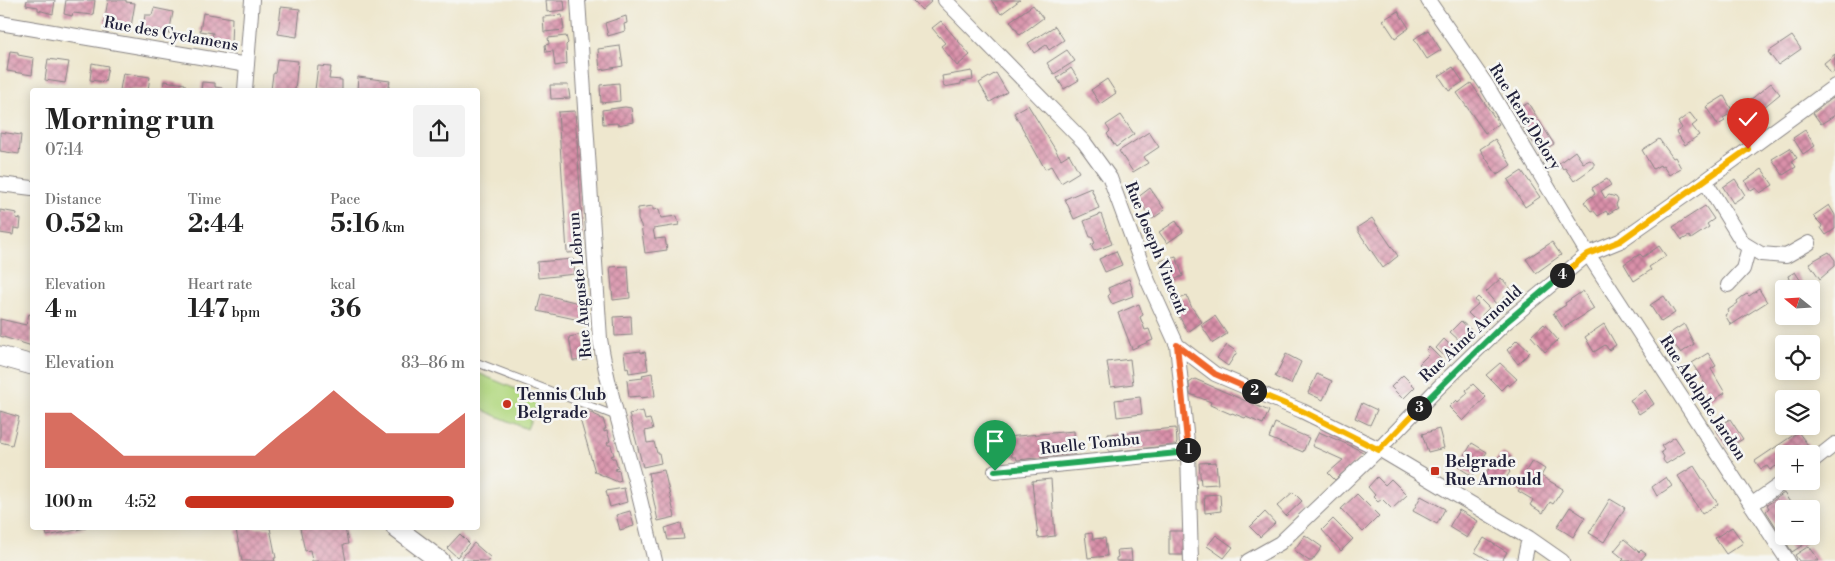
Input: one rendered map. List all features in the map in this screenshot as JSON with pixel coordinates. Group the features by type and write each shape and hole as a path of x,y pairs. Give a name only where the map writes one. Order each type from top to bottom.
{"street":[{"path":"245,88 252,0"},
{"name":"Rue Auguste Lebrun","path":"578,0 600,338 605,372 637,486 655,561"},
{"name":"Rue Joseph Vincent","path":"945,0 1084,142 1110,178 1148,282 1177,345 1215,374 1302,411 1379,450 1529,538 1562,561"},
{"name":"Rue René Delory","path":"1428,0 1486,86 1588,254"},
{"name":"Rue des Cyclamens","path":"0,23 247,65"},
{"name":"Rue Aimé Arnould","path":"1248,561 1280,543 1379,450 1438,388 1505,323 1588,254 1620,241 1835,86"},
{"path":"1705,181 1743,244 1761,254 1786,256 1809,243"},
{"path":"0,184 30,188"},
{"path":"1728,285 1743,268 1749,247"},
{"name":"Rue Adolphe Jardon","path":"1588,254 1788,561"},
{"path":"1177,345 1188,452 1191,561"},
{"path":"0,356 30,364"},
{"path":"1820,456 1835,444"},
{"name":"Ruelle Tombu","path":"995,471 1188,452"},
{"path":"1751,505 1775,488"},
{"path":"399,530 440,561"},
{"path":"1524,561 1529,538"}],"lane":[{"path":"480,364 616,416"}],"green space":[{"name":"Tennis Club Belgrade","path":"480,374 539,399 527,429 480,409"}],"building":[{"path":"27,0 55,0 53,14 38,10 38,7 26,5"},
{"path":"66,0 95,0 93,15 73,13 72,16 64,14"},
{"path":"108,0 126,0 126,2 135,3 131,27 104,23"},
{"path":"546,0 564,0 565,10 547,12"},
{"path":"912,0 930,0 932,1 922,10"},
{"path":"991,0 1020,0 1001,14"},
{"path":"1033,5 1043,18 1020,35 1010,21"},
{"path":"281,7 300,9 297,37 278,34"},
{"path":"154,8 173,12 169,34 143,28 145,15 152,15"},
{"path":"1398,11 1409,28 1395,38 1383,20"},
{"path":"203,13 232,18 231,44 212,40 213,33 200,31"},
{"path":"562,15 564,30 544,32 543,17"},
{"path":"626,16 625,31 608,36 605,23"},
{"path":"941,21 970,55 957,66 941,46 945,43 932,28"},
{"path":"1055,26 1064,40 1049,50 1046,45 1034,53 1028,43"},
{"path":"1428,30 1441,50 1427,59 1414,39"},
{"path":"566,36 568,43 566,45 567,64 555,66 553,51 546,52 545,45 549,44 548,38"},
{"path":"1792,36 1801,49 1778,65 1768,52"},
{"path":"620,46 623,66 600,70 598,49"},
{"path":"1067,50 1075,61 1054,74 1047,63"},
{"path":"10,51 18,52 18,55 34,58 32,75 7,71"},
{"path":"1835,54 1835,71 1831,74 1824,63"},
{"path":"48,59 69,62 65,83 45,80"},
{"path":"277,59 298,61 295,88 271,88 273,74 275,73"},
{"path":"92,63 108,66 105,82 90,80"},
{"path":"318,66 331,67 329,79 342,80 342,88 315,88"},
{"path":"1453,67 1463,82 1449,91 1439,76"},
{"path":"1071,68 1079,80 1064,89 1057,78"},
{"path":"972,71 973,80 944,87 942,76"},
{"path":"123,73 150,77 148,88 120,88"},
{"path":"996,73 1007,92 990,102 979,83"},
{"path":"358,77 390,81 388,88 357,88"},
{"path":"1107,79 1116,93 1100,104 1091,90"},
{"path":"164,81 185,84 185,88 163,88"},
{"path":"202,82 215,83 215,87 222,88 201,88"},
{"path":"619,83 620,101 601,103 600,85"},
{"path":"1471,83 1499,124 1485,133 1457,93"},
{"path":"1771,83 1780,94 1758,112 1749,101"},
{"path":"550,85 568,85 570,98 551,99"},
{"path":"1724,96 1733,112 1723,118 1725,121 1718,125 1706,107"},
{"path":"1833,98 1835,101 1835,115 1821,124 1813,113"},
{"path":"1528,103 1554,144 1540,153 1513,112"},
{"path":"1028,105 1061,159 1069,154 1079,172 1061,183 1051,166 1045,169 1014,113"},
{"path":"631,108 633,122 618,125 617,123 603,124 602,110"},
{"path":"575,111 584,252 567,253 558,112"},
{"path":"1690,113 1697,122 1692,126 1699,135 1685,145 1676,132 1682,128 1678,122"},
{"path":"1121,115 1134,134 1116,147 1107,134 1110,131 1106,125"},
{"path":"1805,130 1815,146 1803,154 1793,138"},
{"path":"0,132 21,135 19,154 0,151"},
{"path":"1149,132 1159,147 1144,157 1148,163 1133,172 1119,151"},
{"path":"1495,139 1511,165 1497,175 1480,149"},
{"path":"1659,139 1673,158 1675,157 1681,168 1669,175 1663,166 1661,167 1660,165 1653,169 1642,150"},
{"path":"1790,148 1797,158 1792,161 1796,167 1783,175 1772,159"},
{"path":"1575,151 1583,163 1590,160 1594,163 1594,167 1574,181 1559,163"},
{"path":"1762,169 1773,185 1760,193 1756,188 1751,191 1745,181"},
{"path":"1522,171 1540,197 1525,207 1508,180"},
{"path":"1607,179 1611,185 1601,191 1605,198 1609,195 1616,197 1618,208 1608,214 1606,211 1598,216 1584,202 1595,194 1592,188"},
{"path":"1735,179 1745,195 1733,203 1723,187"},
{"path":"1091,188 1099,208 1074,219 1065,199"},
{"path":"1150,188 1165,210 1152,219 1137,198"},
{"path":"1829,205 1835,215 1835,229 1826,235 1821,228 1822,225 1813,216"},
{"path":"653,206 653,210 659,209 661,218 677,216 679,225 653,229 655,239 665,238 667,250 645,253 641,225 638,220 638,208"},
{"path":"1705,206 1714,219 1707,224 1709,227 1691,239 1689,236 1682,240 1673,227"},
{"path":"0,210 17,213 16,218 21,219 20,229 14,228 13,235 0,233"},
{"path":"1101,214 1112,244 1094,251 1091,245 1095,243 1092,237 1090,237 1084,221"},
{"path":"1372,218 1398,256 1383,268 1358,231 1358,227"},
{"path":"1176,221 1183,232 1167,243 1159,232"},
{"path":"1552,242 1561,255 1536,273 1526,259"},
{"path":"1659,246 1666,256 1649,267 1651,270 1634,281 1624,264 1640,254 1643,257"},
{"path":"1116,251 1122,265 1105,272 1099,259"},
{"path":"1829,252 1835,260 1835,266 1820,279 1809,263"},
{"path":"1176,256 1183,276 1168,282 1160,261"},
{"path":"573,259 575,274 538,278 537,262"},
{"path":"628,266 630,298 613,300 610,267"},
{"path":"1795,272 1800,280 1788,280 1788,276"},
{"path":"1501,278 1512,290 1497,305 1486,292"},
{"path":"1129,279 1133,296 1112,304 1108,296 1110,294 1108,288"},
{"path":"1759,289 1767,302 1731,325 1725,315 1729,312 1728,310 1738,303 1737,301 1742,297 1747,294 1749,296"},
{"path":"1583,291 1594,309 1563,328 1553,313"},
{"path":"542,294 587,305 584,321 538,311"},
{"path":"1187,296 1191,306 1202,322 1188,332 1171,302"},
{"path":"1664,296 1675,313 1661,322 1650,305"},
{"path":"1478,297 1489,308 1482,315 1484,318 1478,323 1468,313 1478,304 1475,300"},
{"path":"1139,304 1143,315 1140,317 1145,330 1149,329 1153,340 1132,349 1118,313"},
{"path":"29,314 30,345 0,336 0,319 26,325"},
{"path":"631,316 632,335 615,336 614,317"},
{"path":"1215,316 1227,334 1213,343 1201,325"},
{"path":"1461,321 1472,331 1461,342 1450,332"},
{"path":"1544,324 1558,340 1545,352 1531,336"},
{"path":"1604,324 1616,345 1609,350 1605,345 1594,352 1585,337"},
{"path":"1684,324 1694,344 1681,353 1667,335"},
{"path":"583,334 587,360 573,361 569,337"},
{"path":"1444,339 1456,351 1447,359 1436,348"},
{"path":"1517,340 1530,352 1518,364 1507,350"},
{"path":"1227,345 1237,352 1228,366 1217,358"},
{"path":"1429,347 1441,359 1433,367 1435,369 1430,374 1419,364 1429,354 1426,350"},
{"path":"641,351 641,353 645,352 648,370 629,373 628,367 626,368 624,353"},
{"path":"1708,353 1716,366 1711,369 1725,393 1709,403 1701,391 1707,387 1692,363"},
{"path":"1286,354 1301,362 1291,384 1275,377"},
{"path":"1130,359 1133,384 1111,387 1107,362"},
{"path":"1500,363 1517,379 1509,386 1507,384 1501,390 1486,375"},
{"path":"652,373 655,396 629,397 627,380 643,378 642,375"},
{"path":"1317,374 1332,381 1323,400 1308,393"},
{"path":"1403,375 1415,387 1403,399 1391,387"},
{"path":"1195,379 1269,411 1263,424 1246,417 1231,414 1210,405 1211,402 1190,394 1189,383"},
{"path":"1473,384 1486,397 1463,421 1449,407 1468,393 1466,390"},
{"path":"1645,390 1654,404 1639,414 1630,400"},
{"path":"1140,397 1142,414 1117,417 1115,400"},
{"path":"1362,403 1377,410 1370,425 1355,418"},
{"path":"584,410 603,419 606,429 604,429 604,432 607,431 610,441 607,443 611,445 614,455 611,456 615,458 618,468 615,469 616,471 619,470 621,481 618,482 595,472 580,419"},
{"path":"0,411 19,417 12,445 0,442"},
{"path":"643,411 645,420 650,419 653,429 645,431 647,443 654,442 661,463 643,467 629,414"},
{"path":"1730,419 1743,439 1728,448 1715,428"},
{"path":"1275,423 1309,438 1303,452 1269,438"},
{"path":"1176,428 1177,443 1175,445 1109,452 1108,434"},
{"path":"1439,429 1444,448 1428,452 1422,434"},
{"path":"1074,431 1075,454 1017,460 1016,457 1012,457 1011,448 1005,449 1006,437"},
{"path":"1319,432 1365,453 1335,480 1328,473 1343,460 1312,446"},
{"path":"1794,435 1800,435 1808,445 1779,445"},
{"path":"1675,437 1685,452 1666,464 1661,452 1664,450 1661,446"},
{"path":"1472,443 1487,452 1472,476 1458,467"},
{"path":"1775,448 1775,467 1770,470 1767,466 1761,469 1755,461"},
{"path":"1503,453 1513,459 1510,472 1500,487 1484,477 1493,462"},
{"path":"1532,461 1545,469 1541,476 1563,489 1553,504 1550,502 1543,513 1530,505 1533,500 1518,491 1526,479 1523,476"},
{"path":"1216,462 1218,484 1201,485 1199,463"},
{"path":"1694,466 1718,504 1702,514 1678,476"},
{"path":"664,470 675,517 658,521 648,473"},
{"path":"1377,477 1385,485 1391,479 1407,495 1392,509 1382,499 1378,502 1368,487"},
{"path":"1666,477 1672,486 1657,496 1652,487"},
{"path":"1051,479 1055,536 1038,538 1032,481"},
{"path":"624,488 627,502 610,507 606,491"},
{"path":"1293,492 1302,501 1286,516 1277,506"},
{"path":"1784,493 1788,500 1775,500 1775,525 1766,511 1769,508 1767,505"},
{"path":"1220,494 1221,511 1205,513 1204,495"},
{"path":"1357,494 1379,516 1363,532 1341,509"},
{"path":"1421,496 1445,509 1437,524 1413,511"},
{"path":"1610,499 1625,508 1604,542 1589,533"},
{"path":"1570,507 1585,517 1573,537 1557,527"},
{"path":"1459,510 1478,521 1467,538 1449,527"},
{"path":"630,511 634,526 620,530 616,515"},
{"path":"1265,512 1275,523 1260,537 1250,527"},
{"path":"1333,519 1353,539 1341,551 1322,530"},
{"path":"681,523 684,539 668,540 665,528"},
{"path":"1732,527 1743,543 1726,554 1715,538"},
{"path":"46,530 76,530 47,536"},
{"path":"236,530 270,530 275,561 242,561"},
{"path":"300,530 345,530 348,544 343,545 346,561 312,561 310,550 305,551"},
{"path":"1169,531 1184,531 1183,555 1169,555"},
{"path":"1092,533 1093,539 1105,538 1107,556 1088,558 1085,534"},
{"path":"460,534 469,543 457,557 447,548"},
{"path":"1216,535 1233,547 1224,558 1207,546"},
{"path":"1305,535 1322,547 1312,561 1309,561 1294,550"},
{"path":"1484,538 1507,552 1502,561 1490,561 1475,552"},
{"path":"1624,539 1639,552 1641,550 1646,554 1640,561 1622,561 1624,559 1614,551"},
{"path":"474,543 491,558 488,561 460,560"},
{"path":"1788,545 1803,545 1792,552"},
{"path":"1809,546 1819,561 1799,561 1795,555"},
{"path":"1131,549 1132,561 1116,561 1118,557 1117,550"}],"place":[{"name":"Tennis Club Belgrade","path":"507,404"},
{"name":"Belgrade Rue Arnould","path":"1435,471"}],"route":[{"path":"995,471 1188,452 1177,345 1215,374 1302,411 1379,450 1438,388 1505,323 1588,254 1620,241 1748,149"}]}
